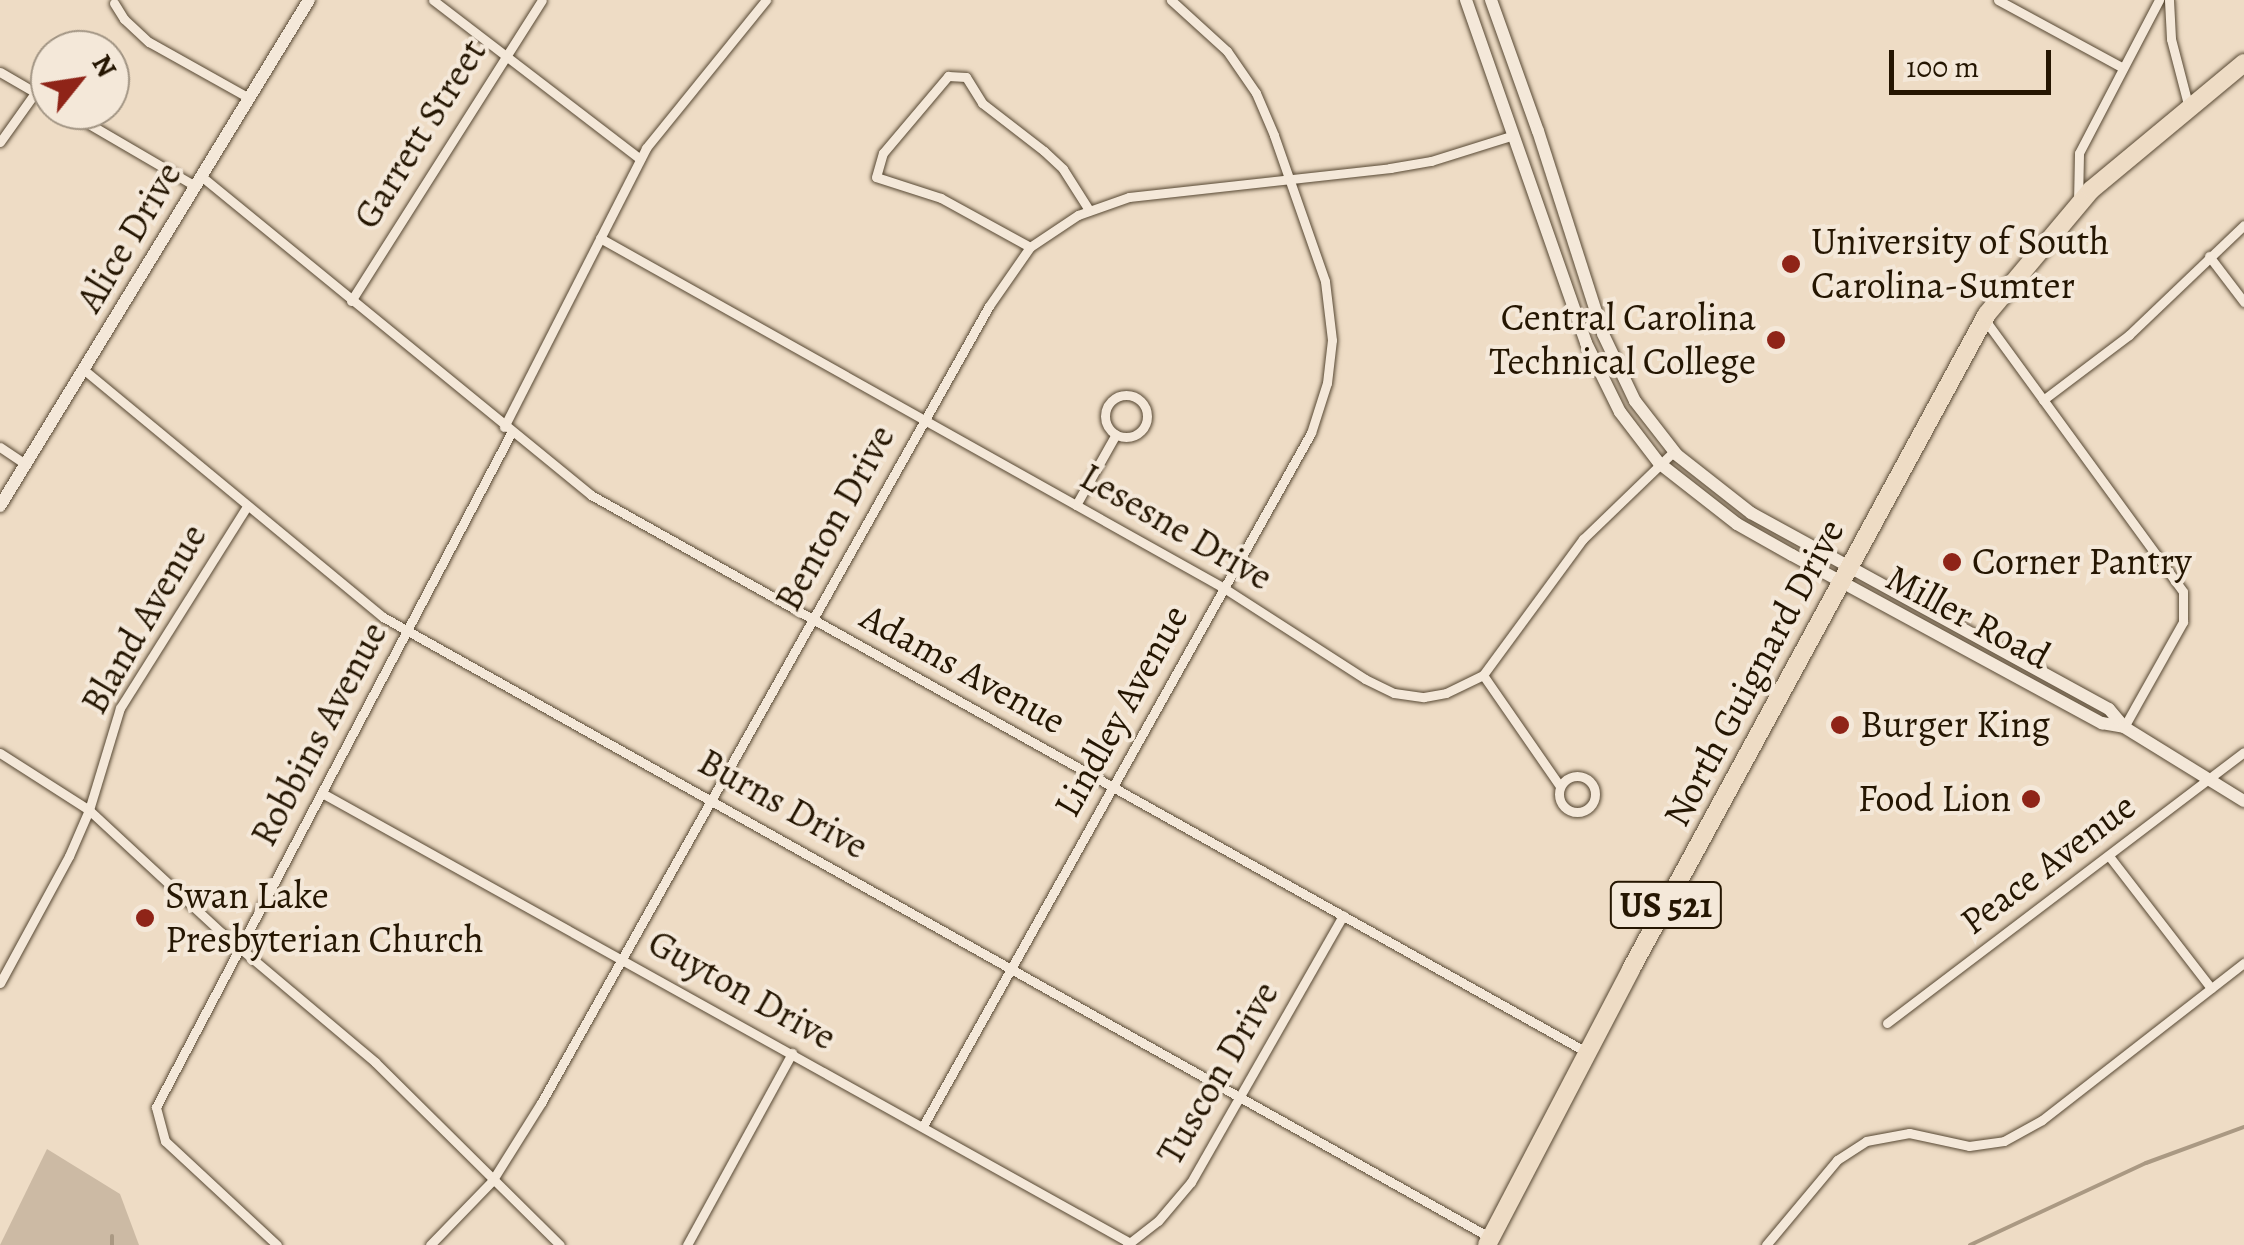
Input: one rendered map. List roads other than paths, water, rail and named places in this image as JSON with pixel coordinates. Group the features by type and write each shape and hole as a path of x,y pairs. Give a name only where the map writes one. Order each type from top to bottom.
{"highway":[{"name":"US 521","path":"2084,197 2244,62"},
{"name":"North Guignard Drive","path":"1489,1241 1984,320 2084,197"}],"street":[{"name":"Alice Drive","path":"0,506 309,0"},
{"path":"433,0 640,159"},
{"name":"Garrett Street","path":"351,300 504,54 542,0"},
{"name":"Robbins Avenue","path":"277,1245 165,1141 156,1116 167,1081 408,631 640,159 766,0"},
{"name":"Lindley Avenue","path":"923,1126 1312,433 1327,383 1332,340 1325,281 1290,179 1248,81 1212,35 1171,0"},
{"name":"Miller Road","path":"1466,0 1599,374 1620,412 1659,463 1737,524 1845,575"},
{"name":"Miller Road","path":"1490,0 1538,131 1602,334 1635,401 1674,451 1751,513 1845,575 2102,723 2124,726 2244,801"},
{"path":"1998,0 2123,68"},
{"path":"2084,197 2079,152 2159,0"},
{"path":"2169,0 2171,39 2189,108"},
{"path":"114,3 124,19 150,42 249,98"},
{"path":"0,72 30,89"},
{"path":"1030,247 941,198 876,177 882,153 948,76 966,77 982,103 1044,151 1063,170 1089,210"},
{"path":"0,142 30,99"},
{"name":"Adams Avenue","path":"102,130 198,181 591,495 1588,1053"},
{"name":"Benton Drive","path":"430,1245 492,1181 1004,280 1030,247 1089,210 1129,197 1431,161 1514,135"},
{"path":"2042,400 2126,337 2244,225"},
{"name":"Lesesne Drive","path":"600,238 1224,588 1365,679 1394,693 1424,697 1446,693 1483,674 1507,648 1582,539 1674,451"},
{"path":"2209,256 2244,302"},
{"path":"1984,320 2183,592 2183,622 2124,726"},
{"name":"Burns Drive","path":"83,370 364,604 1242,1096 1489,1241"},
{"path":"1120,396 1134,397 1145,408 1143,427 1131,436 1116,434 1105,420 1108,405 1120,396"},
{"path":"1076,504 1116,434"},
{"path":"0,447 26,464"},
{"name":"Bland Avenue","path":"0,983 70,856 89,810 120,708 247,506"},
{"path":"1483,674 1560,786 1558,798 1570,811 1587,809 1594,800 1594,787 1586,778 1568,777 1560,786"},
{"name":"Peace Avenue","path":"1888,1023 2244,752"},
{"path":"0,753 89,810 222,933 242,945 374,1062 560,1245"},
{"name":"Guyton Drive","path":"322,793 792,1052 1128,1244"},
{"path":"2110,856 2211,988"},
{"name":"Tuscon Drive","path":"1128,1244 1180,1198 1343,915"},
{"path":"1766,1245 1838,1160 1866,1141 1909,1134 1970,1146 2004,1142 2042,1120 2244,963"},
{"path":"687,1245 792,1052"}],"waterway":[{"path":"1970,1245 2146,1163 2244,1127"},
{"path":"112,1236 112,1245"}],"place":[{"name":"University of South Carolina-Sumter","path":"1791,264"},
{"name":"Central Carolina Technical College","path":"1776,340"},
{"name":"Corner Pantry","path":"1952,562"},
{"name":"Burger King","path":"1840,725"},
{"name":"Food Lion","path":"2031,799"},
{"name":"Swan Lake Presbyterian Church","path":"145,918"}]}
